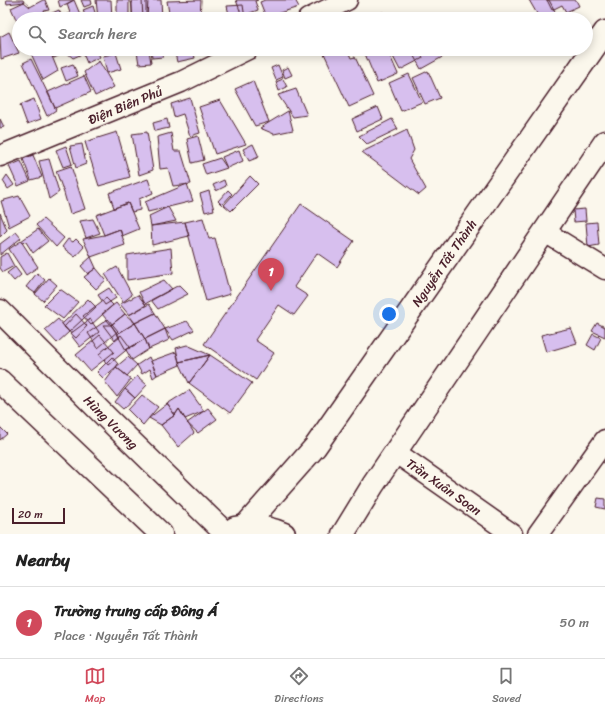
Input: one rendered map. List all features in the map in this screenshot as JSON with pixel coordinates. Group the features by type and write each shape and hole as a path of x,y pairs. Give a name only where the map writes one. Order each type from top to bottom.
{"main road":[{"name":"Nguyễn Tất Thành","path":"593,49 605,32"},
{"name":"Nguyễn Tất Thành","path":"246,525 315,447 588,56"},
{"path":"343,534 395,452 605,142"},
{"name":"Hùng Vương","path":"0,311 220,532"},
{"path":"0,381 161,534"},
{"path":"220,532 246,525 269,528 284,534"}],"street":[{"path":"322,12 347,0"},
{"name":"Điện Biên Phủ","path":"0,156 181,82 234,56"},
{"path":"545,232 605,269"},
{"path":"538,534 605,440"},
{"name":"Trần Xuân Soạn","path":"395,452 512,534"}],"building":[{"path":"6,0 23,0 24,2 7,4"},
{"path":"45,0 49,10 44,12 13,12 11,8 24,2 30,7"},
{"path":"58,0 74,0 60,7"},
{"path":"74,0 79,12 70,12 67,4"},
{"path":"81,0 91,0 92,4 84,7"},
{"path":"96,0 111,0 112,12 97,12"},
{"path":"117,0 129,0 129,12 117,12"},
{"path":"131,0 142,0 143,12 132,12"},
{"path":"132,0 148,0 147,12 132,12"},
{"path":"146,0 161,0 162,12 146,12"},
{"path":"201,0 200,12 169,12 167,1"},
{"path":"236,0 258,0 255,1 258,10 253,12 240,12"},
{"path":"265,0 295,0 299,7 282,12 264,12 260,2"},
{"path":"529,0 549,0 555,12 536,12"},
{"path":"547,0 576,0 579,6 566,12 562,5 552,10"},
{"path":"243,5 244,12 228,12 227,6"},
{"path":"93,6 95,12 84,12 83,10"},
{"path":"9,32 12,38 12,55 1,59 0,37"},
{"path":"32,56 52,56 58,71 43,80"},
{"path":"84,56 100,56 100,57 87,63"},
{"path":"103,56 117,56 121,69 107,73"},
{"path":"138,56 150,56 151,63 139,64"},
{"path":"152,56 163,56 163,57 152,58"},
{"path":"176,56 195,56 195,58 177,62"},
{"path":"325,56 355,57 373,96 349,107"},
{"path":"366,56 390,56 398,74 377,83"},
{"path":"393,56 422,56 423,58 400,70"},
{"path":"414,56 444,56 421,69"},
{"path":"31,59 56,110 47,116 23,63"},
{"path":"99,61 114,87 95,96 84,72"},
{"path":"73,64 78,76 66,81 61,68"},
{"path":"278,65 283,77 276,80 271,68"},
{"path":"288,67 292,75 285,78 282,70"},
{"path":"428,71 440,98 425,104 413,78"},
{"path":"409,74 422,102 401,111 389,83"},
{"path":"84,76 91,92 55,108 48,92"},
{"path":"283,79 287,87 279,91 276,82"},
{"path":"253,81 269,122 255,126 235,89"},
{"path":"296,89 307,115 293,117 278,95"},
{"path":"190,98 200,133 190,136 183,114 174,117 171,104"},
{"path":"34,99 41,119 27,124 20,105"},
{"path":"220,100 246,144 215,154 199,107"},
{"path":"378,107 383,119 357,131 352,119"},
{"path":"288,111 293,130 274,134 260,128"},
{"path":"0,119 4,127 0,128"},
{"path":"167,119 169,128 155,131 153,123"},
{"path":"392,119 398,129 367,144 359,136"},
{"path":"407,130 414,150 409,159 426,189 419,195 362,152"},
{"path":"117,132 130,177 99,186 85,142"},
{"path":"147,132 153,170 139,175 132,134"},
{"path":"171,133 174,151 181,151 191,184 173,186 168,168 160,169 157,137"},
{"path":"198,136 204,160 192,163 187,139"},
{"path":"82,144 86,164 76,168 70,146"},
{"path":"253,144 259,157 249,161 243,149"},
{"path":"66,146 72,164 63,167 56,150"},
{"path":"239,150 243,161 227,168 222,157"},
{"path":"33,155 42,177 31,180 23,159"},
{"path":"220,158 227,168 206,175 202,164"},
{"path":"49,159 59,192 49,199 39,161"},
{"path":"21,161 30,181 18,186 9,166"},
{"path":"71,166 85,209 70,214 56,171"},
{"path":"7,175 14,185 8,189 3,181"},
{"path":"250,176 258,184 231,211 224,205"},
{"path":"148,179 153,193 139,199 140,210 132,212 128,203 114,208 109,193"},
{"path":"224,180 226,186 216,191 213,185"},
{"path":"187,184 193,201 148,212 145,202"},
{"path":"228,190 232,194 222,205 218,201"},
{"path":"209,191 214,210 205,212 200,194"},
{"path":"19,196 30,216 9,227 1,201"},
{"path":"128,203 139,229 122,236 120,229 104,235 96,215"},
{"path":"301,204 354,241 337,267 317,253 294,287 308,296 294,315 279,305 255,340 274,353 256,380 204,344"},
{"path":"168,207 176,221 151,226 149,216"},
{"path":"585,209 586,221 574,222 573,210"},
{"path":"0,213 7,230 0,237"},
{"path":"203,218 209,239 215,238 230,294 206,301 185,222"},
{"path":"43,219 64,238 56,247 36,225"},
{"path":"93,219 100,233 86,238 80,221"},
{"path":"185,222 189,236 152,245 151,226"},
{"path":"597,222 599,245 588,247 586,223"},
{"path":"38,229 48,241 33,253 26,242 21,241"},
{"path":"120,229 125,245 91,257 83,239 104,235"},
{"path":"16,232 21,238 0,255 0,244"},
{"path":"68,239 73,242 76,239 84,247 75,257 62,247"},
{"path":"21,241 38,267 26,275 9,249"},
{"path":"171,248 173,273 127,280 127,255"},
{"path":"7,253 14,266 3,272 0,268 0,257"},
{"path":"91,257 96,268 88,274 81,266"},
{"path":"15,267 21,275 14,281 7,273"},
{"path":"117,267 132,295 123,302 105,274"},
{"path":"96,268 106,280 96,289 84,277"},
{"path":"37,273 45,280 35,293 26,287"},
{"path":"49,278 57,285 43,301 35,294"},
{"path":"164,280 172,289 145,304 139,292"},
{"path":"179,285 188,294 158,309 151,300"},
{"path":"109,288 116,298 105,305 98,295"},
{"path":"60,289 78,302 63,319 44,305"},
{"path":"138,295 146,305 129,315 120,304"},
{"path":"106,298 113,305 91,325 83,316"},
{"path":"88,299 96,307 69,332 62,324"},
{"path":"116,303 125,314 111,325 102,314"},
{"path":"149,304 155,313 135,323 129,315"},
{"path":"155,313 165,329 145,339 135,323"},
{"path":"76,314 87,326 76,338 64,327"},
{"path":"125,314 135,323 117,334 111,325"},
{"path":"58,319 69,332 57,343 45,330"},
{"path":"90,319 99,332 80,347 70,334"},
{"path":"108,319 118,331 98,348 88,333"},
{"path":"187,321 194,330 173,340 165,329"},
{"path":"135,323 145,339 126,350 117,334"},
{"path":"597,323 605,327 605,337 592,331"},
{"path":"103,325 111,325 120,337 115,341"},
{"path":"571,328 577,343 546,352 541,335"},
{"path":"165,329 169,340 149,349 145,339"},
{"path":"593,334 601,338 595,350 587,345"},
{"path":"100,335 114,352 90,371 76,355"},
{"path":"121,335 130,347 108,365 99,354"},
{"path":"145,339 149,349 132,360 126,350"},
{"path":"187,345 210,355 179,362 176,348"},
{"path":"176,352 180,365 157,375 151,361"},
{"path":"210,355 252,383 230,413 189,383"},
{"path":"210,355 189,383 179,362"},
{"path":"112,357 118,364 103,378 97,372"},
{"path":"128,357 137,365 127,376 116,367"},
{"path":"149,357 157,375 153,378 150,369 142,374 137,365"},
{"path":"116,367 131,379 117,397 105,382"},
{"path":"137,376 147,385 135,398 125,389"},
{"path":"125,389 135,398 123,409 115,402"},
{"path":"189,390 204,411 185,419 179,409 175,415 167,404"},
{"path":"142,395 158,407 143,425 128,410"},
{"path":"167,404 175,415 161,425 149,418"},
{"path":"208,408 217,419 198,433 187,423"},
{"path":"179,409 194,433 178,447 161,425 175,415"},
{"path":"0,427 7,434 0,440"},
{"path":"598,498 605,499 605,509 596,507"}],"place":[{"name":"Trường trung cấp Đông Á","path":"271,291"}]}
